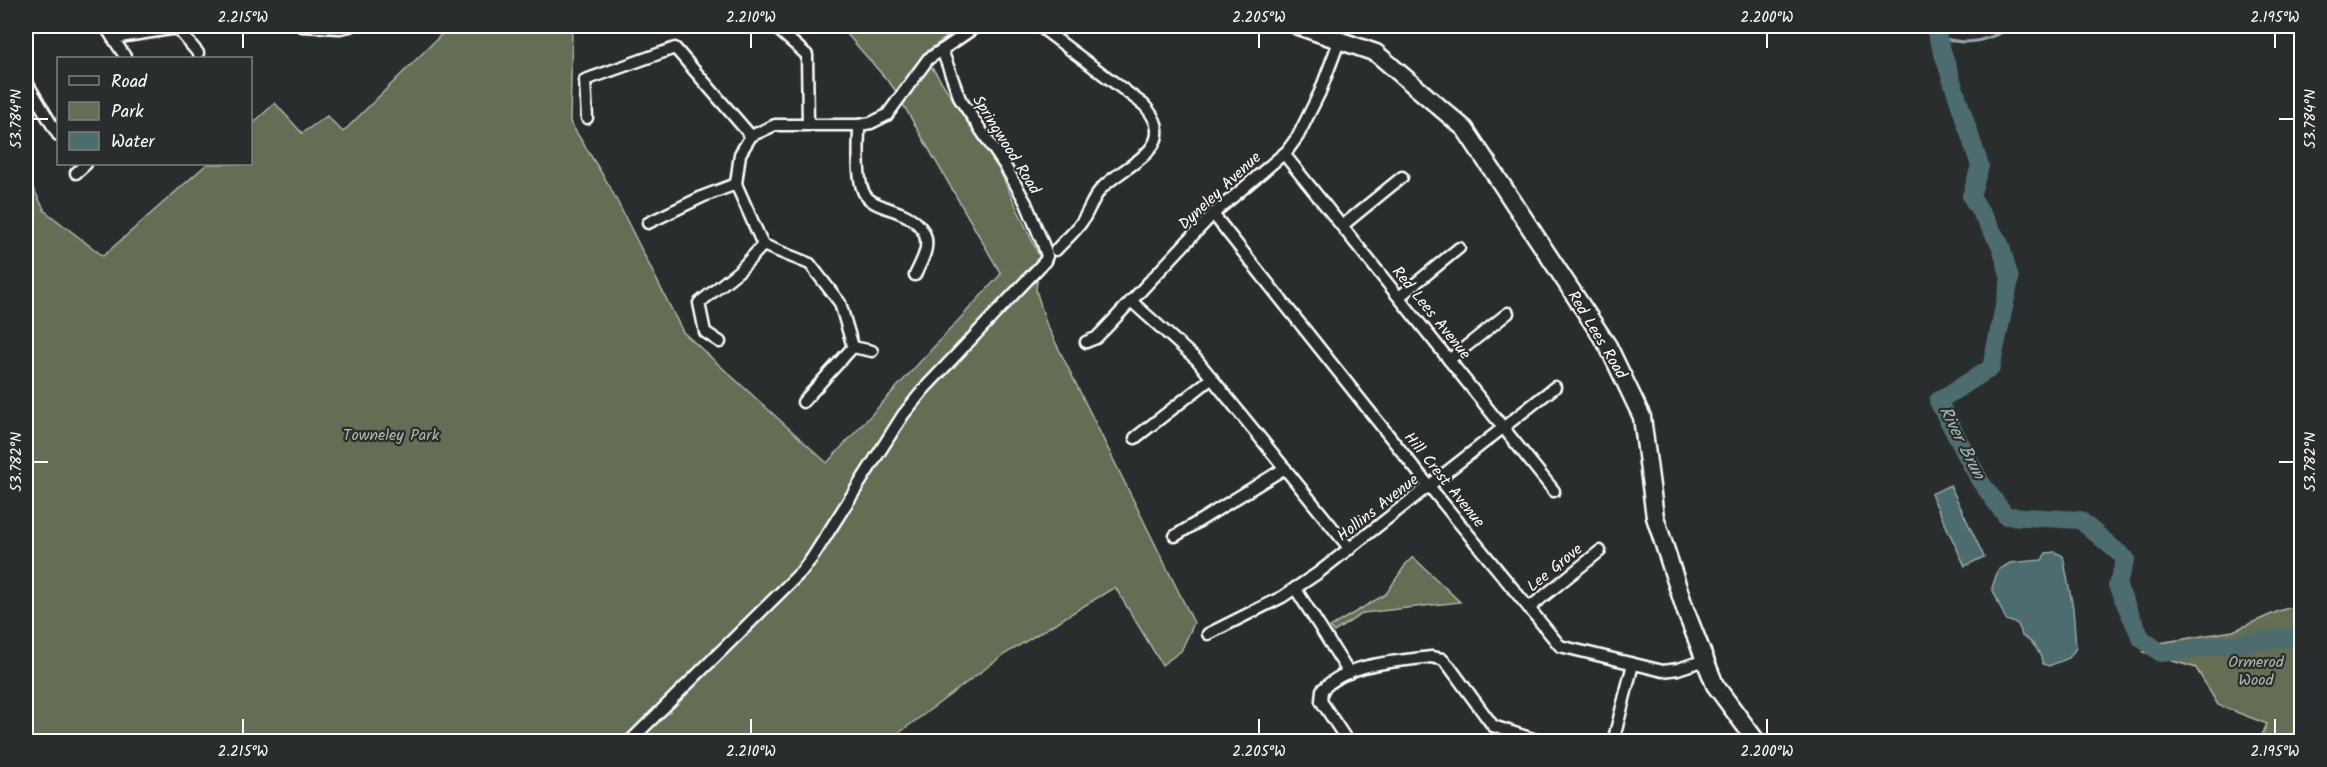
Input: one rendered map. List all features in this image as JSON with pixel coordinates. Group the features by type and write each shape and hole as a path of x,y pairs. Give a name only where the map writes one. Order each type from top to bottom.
{"street":[{"path":"105,26 125,57"},
{"path":"302,26 340,28 350,26"},
{"path":"774,26 807,55 808,124"},
{"path":"853,347 840,303 810,264 763,245 736,184 740,154 751,136 775,125 859,125 871,123 888,115 928,59 976,26"},
{"path":"1039,26 1144,105 1155,117 1158,131 1153,146 1137,163 1111,179 1098,192 1081,222 1056,250"},
{"name":"Red Lees Road","path":"1298,26 1376,53 1465,129 1608,346 1642,417 1655,518 1686,612 1715,686 1757,741"},
{"path":"113,38 177,28 198,53"},
{"name":"Dyneley Avenue","path":"1086,342 1095,338 1213,214 1284,154 1298,136 1320,92 1340,39"},
{"path":"587,118 585,80 675,48 751,136"},
{"name":"Springwood Road","path":"629,741 801,572 813,558 903,415 924,389 1045,261 1047,256 1026,203 1005,166 960,99 942,50"},
{"path":"26,81 57,133"},
{"path":"859,125 860,183 863,192 870,201 914,218 925,233 926,255 915,275"},
{"name":"Red Lees Avenue","path":"1284,154 1554,491"},
{"path":"76,173 85,165"},
{"path":"1342,226 1402,177"},
{"path":"648,223 704,196 736,184"},
{"name":"Hill Crest Avenue","path":"1213,214 1429,486 1560,646 1663,671 1678,669 1705,660"},
{"path":"720,342 705,332 699,303 740,270 763,245"},
{"path":"1399,297 1459,248"},
{"path":"1131,301 1197,360 1350,549"},
{"path":"1449,360 1509,313"},
{"path":"853,347 872,351"},
{"path":"803,402 853,347"},
{"path":"1135,438 1212,378"},
{"name":"Hollins Avenue","path":"1208,634 1295,588 1350,549 1555,387"},
{"path":"1175,536 1285,468"},
{"name":"Lee Grove","path":"1529,608 1600,551"},
{"path":"1295,588 1349,673"},
{"path":"1348,741 1321,701 1320,695 1326,685 1359,667 1431,657 1442,659 1449,666 1493,726 1542,741"},
{"path":"1613,741 1633,664"}],"green space":[{"name":"Towneley Park","path":"450,26 586,26 572,30 570,122 609,185 683,332 827,463 1001,274 893,87 840,26 962,26 923,54 998,167 1040,258 1036,290 1046,323 1194,623 1181,651 1162,665 1115,587 1005,654 888,741 26,741 26,174 45,211 103,256 206,165 252,165 252,124 275,103 302,133 327,116 343,132"},
{"path":"1413,557 1460,602 1363,613 1334,632 1330,627 1386,594"},
{"name":"Ormerod Wood","path":"2301,604 2301,741 2259,741 2267,724 2218,705 2196,668 2143,652 2159,643 2233,631"}],"water":[{"path":"1950,485 1984,557 1965,566 1931,494"},
{"path":"2055,552 2063,556 2073,608 2076,648 2069,658 2049,666 2043,664 2036,647 2022,636 2018,624 2006,620 1992,588 1998,570 2010,563 2042,560 2046,553"}],"waterway":[{"name":"River Brun","path":"1934,26 1980,166 1971,196 2001,246 2010,279 1991,368 1938,401 1980,481 2006,516 2080,520 2126,559 2117,585 2141,638 2161,653 2302,636"},
{"path":"1938,37 1960,42 1979,41 2017,26"}]}
